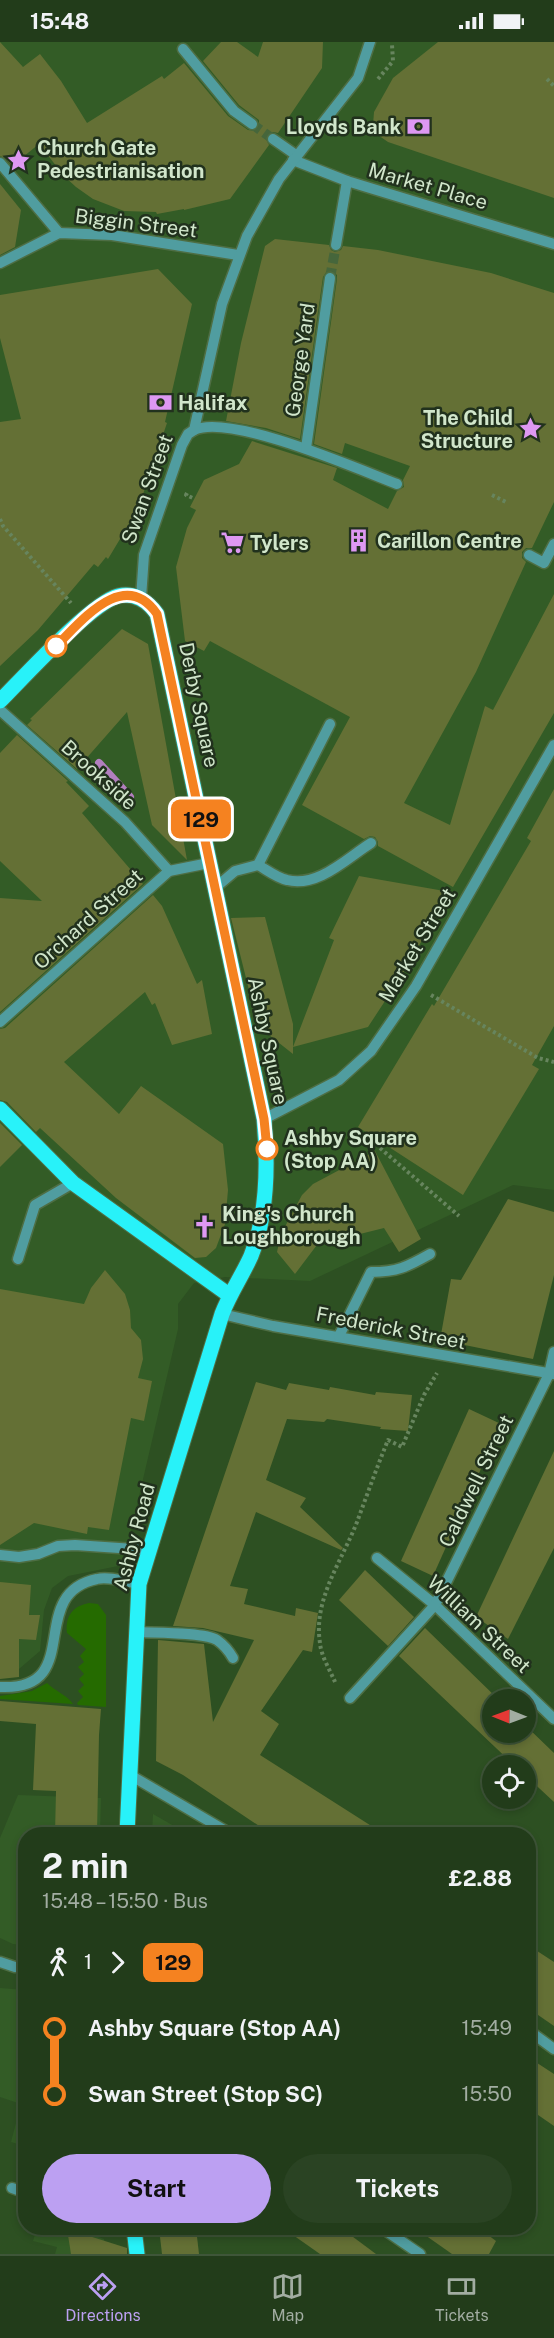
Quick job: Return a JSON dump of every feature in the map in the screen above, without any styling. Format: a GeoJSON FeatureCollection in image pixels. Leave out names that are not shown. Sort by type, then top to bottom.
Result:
{"type":"FeatureCollection","features":[{"type":"Feature","properties":{"kind":"main road"},"geometry":{"type":"LineString","coordinates":[[0,701],[86,616],[104,602],[117,596],[130,595],[141,598]]}},
{"type":"Feature","properties":{"kind":"main road","name":"Derby Square"},"geometry":{"type":"LineString","coordinates":[[141,598],[157,614],[164,641],[209,863]]}},
{"type":"Feature","properties":{"kind":"main road","name":"Ashby Square"},"geometry":{"type":"LineString","coordinates":[[209,863],[264,1119],[267,1149],[266,1188],[251,1255],[229,1295]]}},
{"type":"Feature","properties":{"kind":"main road"},"geometry":{"type":"LineString","coordinates":[[0,1109],[73,1183],[229,1295]]}},
{"type":"Feature","properties":{"kind":"main road","name":"Ashby Road"},"geometry":{"type":"LineString","coordinates":[[127,1827],[139,1584],[229,1295]]}},
{"type":"Feature","properties":{"kind":"main road"},"geometry":{"type":"LineString","coordinates":[[135,2235],[137,2254]]}},
{"type":"Feature","properties":{"kind":"street"},"geometry":{"type":"LineString","coordinates":[[238,255],[262,207],[295,158],[358,78],[370,42]]}},
{"type":"Feature","properties":{"kind":"street"},"geometry":{"type":"LineString","coordinates":[[183,49],[234,111],[252,124]]}},
{"type":"Feature","properties":{"kind":"street","name":"Market Place"},"geometry":{"type":"LineString","coordinates":[[273,139],[295,158],[347,181],[554,244]]}},
{"type":"Feature","properties":{"kind":"street"},"geometry":{"type":"LineString","coordinates":[[0,163],[59,232]]}},
{"type":"Feature","properties":{"kind":"street"},"geometry":{"type":"LineString","coordinates":[[336,246],[347,181]]}},
{"type":"Feature","properties":{"kind":"street","name":"Biggin Street"},"geometry":{"type":"LineString","coordinates":[[0,263],[59,232],[112,234],[238,255]]}},
{"type":"Feature","properties":{"kind":"street","name":"Swan Street"},"geometry":{"type":"LineString","coordinates":[[141,598],[142,564],[148,542],[182,445],[194,430],[222,304],[238,255]]}},
{"type":"Feature","properties":{"kind":"street","name":"George Yard"},"geometry":{"type":"LineString","coordinates":[[306,448],[330,278]]}},
{"type":"Feature","properties":{"kind":"street","name":"George Yard"},"geometry":{"type":"LineString","coordinates":[[194,430],[208,426],[306,448],[397,484]]}},
{"type":"Feature","properties":{"kind":"street"},"geometry":{"type":"LineString","coordinates":[[529,555],[544,563],[554,544]]}},
{"type":"Feature","properties":{"kind":"street","name":"Brookside"},"geometry":{"type":"LineString","coordinates":[[0,710],[125,822],[169,871]]}},
{"type":"Feature","properties":{"kind":"street"},"geometry":{"type":"LineString","coordinates":[[258,865],[330,724]]}},
{"type":"Feature","properties":{"kind":"street","name":"Market Street"},"geometry":{"type":"LineString","coordinates":[[264,1119],[339,1080],[370,1051],[416,986],[554,745]]}},
{"type":"Feature","properties":{"kind":"street"},"geometry":{"type":"LineString","coordinates":[[215,888],[235,871],[258,865],[286,880],[304,882],[316,879],[371,843]]}},
{"type":"Feature","properties":{"kind":"street","name":"Orchard Street"},"geometry":{"type":"LineString","coordinates":[[0,1022],[169,871],[209,863]]}},
{"type":"Feature","properties":{"kind":"street"},"geometry":{"type":"LineString","coordinates":[[18,1259],[35,1205],[73,1183]]}},
{"type":"Feature","properties":{"kind":"street"},"geometry":{"type":"LineString","coordinates":[[339,1336],[370,1272],[392,1272],[403,1269],[430,1254]]}},
{"type":"Feature","properties":{"kind":"street","name":"Frederick Street"},"geometry":{"type":"LineString","coordinates":[[222,1314],[273,1326],[551,1374]]}},
{"type":"Feature","properties":{"kind":"street","name":"Caldwell Street"},"geometry":{"type":"LineString","coordinates":[[350,1698],[435,1605],[551,1374],[554,1352]]}},
{"type":"Feature","properties":{"kind":"street"},"geometry":{"type":"LineString","coordinates":[[0,1555],[19,1557],[38,1554],[58,1546],[75,1545],[149,1550]]}},
{"type":"Feature","properties":{"kind":"street","name":"William Street"},"geometry":{"type":"LineString","coordinates":[[377,1558],[435,1605],[554,1719]]}},
{"type":"Feature","properties":{"kind":"street"},"geometry":{"type":"LineString","coordinates":[[0,1687],[28,1684],[42,1673],[50,1661],[58,1611],[72,1590],[98,1578],[139,1584]]}},
{"type":"Feature","properties":{"kind":"street"},"geometry":{"type":"LineString","coordinates":[[136,1632],[184,1634],[216,1639],[233,1658]]}},
{"type":"Feature","properties":{"kind":"street"},"geometry":{"type":"LineString","coordinates":[[130,1775],[219,1827]]}},
{"type":"Feature","properties":{"kind":"street"},"geometry":{"type":"LineString","coordinates":[[0,1962],[18,1967]]}},
{"type":"Feature","properties":{"kind":"street"},"geometry":{"type":"LineString","coordinates":[[536,2036],[554,2049]]}},
{"type":"Feature","properties":{"kind":"street"},"geometry":{"type":"LineString","coordinates":[[12,2188],[18,2190]]}},
{"type":"Feature","properties":{"kind":"street"},"geometry":{"type":"LineString","coordinates":[[392,2235],[420,2254]]}},
{"type":"Feature","properties":{"kind":"path"},"geometry":{"type":"LineString","coordinates":[[374,85],[393,61],[392,45]]}},
{"type":"Feature","properties":{"kind":"path"},"geometry":{"type":"LineString","coordinates":[[547,79],[554,86]]}},
{"type":"Feature","properties":{"kind":"path"},"geometry":{"type":"LineString","coordinates":[[186,495],[195,499]]}},
{"type":"Feature","properties":{"kind":"path"},"geometry":{"type":"LineString","coordinates":[[492,495],[508,503]]}},
{"type":"Feature","properties":{"kind":"path"},"geometry":{"type":"LineString","coordinates":[[0,519],[3,526],[65,598],[86,616]]}},
{"type":"Feature","properties":{"kind":"path"},"geometry":{"type":"LineString","coordinates":[[416,986],[538,1058],[554,1062]]}},
{"type":"Feature","properties":{"kind":"path"},"geometry":{"type":"LineString","coordinates":[[380,1148],[459,1216]]}},
{"type":"Feature","properties":{"kind":"path"},"geometry":{"type":"LineString","coordinates":[[335,1682],[320,1644],[320,1616],[330,1580],[357,1522],[361,1506],[388,1440],[402,1447],[424,1395],[447,1357]]}},
{"type":"Feature","properties":{"kind":"shaded area"},"geometry":{"type":"Polygon","coordinates":[[[0,42],[554,42],[554,1190],[513,1185],[310,1281],[225,1277],[194,1283],[178,1304],[178,1329],[123,1565],[68,1576],[52,1588],[44,1610],[40,1651],[19,1669],[0,1672],[0,42]]]}},
{"type":"Feature","properties":{"kind":"shaded area"},"geometry":{"type":"Polygon","coordinates":[[[89,1603],[98,1604],[106,1615],[106,1707],[78,1705],[77,1703],[83,1697],[78,1691],[84,1685],[79,1679],[84,1674],[78,1667],[84,1662],[80,1656],[86,1649],[67,1633],[67,1622],[74,1609],[89,1603]]]}},
{"type":"Feature","properties":{"kind":"shaded area"},"geometry":{"type":"Polygon","coordinates":[[[47,1683],[73,1704],[0,1699],[0,1696],[32,1691],[47,1683]]]}},
{"type":"Feature","properties":{"kind":"shaded area"},"geometry":{"type":"Polygon","coordinates":[[[18,1795],[101,1798],[100,1827],[18,1827],[18,1944],[0,1938],[0,1838],[18,1795]]]}},
{"type":"Feature","properties":{"kind":"shaded area"},"geometry":{"type":"Polygon","coordinates":[[[153,1814],[176,1827],[152,1827],[153,1814]]]}},
{"type":"Feature","properties":{"kind":"shaded area"},"geometry":{"type":"Polygon","coordinates":[[[0,1988],[18,1989],[18,2103],[0,2097],[0,1988]]]}},
{"type":"Feature","properties":{"kind":"shaded area"},"geometry":{"type":"Polygon","coordinates":[[[18,2115],[18,2144],[11,2142],[18,2115]]]}},
{"type":"Feature","properties":{"kind":"shaded area"},"geometry":{"type":"Polygon","coordinates":[[[35,2235],[93,2235],[104,2239],[106,2254],[55,2254],[57,2247],[33,2241],[35,2235]]]}},
{"type":"Feature","properties":{"kind":"building"},"geometry":{"type":"Polygon","coordinates":[[[0,42],[23,67],[40,54],[61,81],[87,123],[162,76],[164,79],[184,63],[228,116],[248,130],[256,131],[259,120],[239,105],[203,61],[221,42],[237,42],[258,57],[263,42],[323,42],[322,68],[278,133],[267,134],[266,139],[269,145],[230,199],[157,214],[156,212],[124,211],[93,199],[64,176],[39,144],[12,166],[0,156],[0,42]]]}},
{"type":"Feature","properties":{"kind":"building"},"geometry":{"type":"Polygon","coordinates":[[[438,42],[554,42],[554,198],[388,142],[375,133],[374,112],[393,78],[438,42]]]}},
{"type":"Feature","properties":{"kind":"building"},"geometry":{"type":"Polygon","coordinates":[[[0,184],[21,210],[15,247],[0,255],[0,184]]]}},
{"type":"Feature","properties":{"kind":"building","name":"Carillon Centre"},"geometry":{"type":"Polygon","coordinates":[[[275,239],[329,245],[335,252],[341,250],[343,246],[378,250],[491,273],[554,293],[554,502],[532,548],[526,548],[522,552],[522,558],[526,562],[476,672],[404,803],[450,825],[485,706],[493,710],[554,594],[554,713],[453,887],[378,846],[375,837],[370,836],[364,839],[302,805],[350,717],[210,641],[204,651],[185,641],[176,567],[187,528],[196,510],[190,507],[204,480],[239,464],[252,441],[337,468],[333,480],[388,509],[397,491],[404,487],[403,480],[410,466],[345,443],[342,454],[314,444],[337,279],[337,275],[332,271],[327,271],[323,277],[300,439],[266,428],[226,421],[241,343],[265,246],[275,239]]]}},
{"type":"Feature","properties":{"kind":"building"},"geometry":{"type":"Polygon","coordinates":[[[158,269],[192,304],[165,422],[167,423],[138,509],[108,559],[106,557],[98,567],[94,564],[38,630],[0,666],[0,422],[21,419],[0,338],[0,295],[158,269]]]}},
{"type":"Feature","properties":{"kind":"building"},"geometry":{"type":"Polygon","coordinates":[[[122,629],[148,644],[187,860],[152,825],[127,712],[77,769],[27,725],[32,720],[30,719],[122,629]]]}},
{"type":"Feature","properties":{"kind":"building"},"geometry":{"type":"Polygon","coordinates":[[[17,735],[68,781],[66,782],[89,806],[82,813],[143,884],[0,1012],[0,898],[42,901],[0,861],[0,753],[17,735]]]}},
{"type":"Feature","properties":{"kind":"building"},"geometry":{"type":"Polygon","coordinates":[[[554,789],[554,1026],[532,1065],[539,1069],[463,1195],[358,1127],[432,1004],[434,1006],[531,841],[527,838],[554,789]]]}},
{"type":"Feature","properties":{"kind":"building"},"geometry":{"type":"Polygon","coordinates":[[[359,876],[450,892],[402,975],[368,1027],[293,1047],[334,940],[329,938],[359,876]]]}},
{"type":"Feature","properties":{"kind":"building"},"geometry":{"type":"Polygon","coordinates":[[[153,895],[162,906],[197,984],[202,980],[212,1034],[172,1045],[155,1003],[152,1005],[145,992],[64,1062],[119,1114],[141,1086],[223,1144],[228,1190],[225,1224],[216,1248],[206,1257],[195,1258],[116,1198],[40,1128],[36,1132],[7,1102],[0,1100],[0,1029],[5,1028],[153,895]]]}},
{"type":"Feature","properties":{"kind":"building"},"geometry":{"type":"Polygon","coordinates":[[[265,917],[293,1024],[293,1054],[269,1035],[255,1014],[231,918],[265,917]]]}},
{"type":"Feature","properties":{"kind":"building"},"geometry":{"type":"Polygon","coordinates":[[[0,1123],[22,1145],[0,1167],[0,1123]]]}},
{"type":"Feature","properties":{"kind":"building"},"geometry":{"type":"Polygon","coordinates":[[[375,1151],[421,1239],[399,1252],[384,1228],[340,1239],[329,1229],[295,1274],[277,1252],[281,1234],[302,1195],[313,1184],[375,1151]]]}},
{"type":"Feature","properties":{"kind":"building"},"geometry":{"type":"Polygon","coordinates":[[[508,1199],[554,1212],[554,1275],[533,1359],[440,1340],[451,1279],[461,1280],[508,1199]]]}},
{"type":"Feature","properties":{"kind":"building"},"geometry":{"type":"Polygon","coordinates":[[[105,1270],[125,1294],[130,1310],[131,1328],[141,1340],[143,1359],[138,1378],[152,1381],[144,1421],[131,1418],[109,1530],[88,1527],[87,1534],[34,1523],[0,1545],[0,1289],[84,1304],[91,1288],[105,1270]]]}},
{"type":"Feature","properties":{"kind":"building"},"geometry":{"type":"Polygon","coordinates":[[[256,1382],[286,1390],[289,1383],[375,1395],[376,1392],[412,1395],[408,1431],[380,1429],[381,1427],[327,1419],[324,1422],[287,1419],[266,1480],[306,1498],[300,1507],[343,1548],[341,1550],[256,1512],[230,1586],[248,1589],[244,1604],[295,1616],[296,1608],[318,1613],[312,1652],[303,1650],[261,1711],[279,1724],[260,1755],[373,1827],[261,1827],[183,1775],[156,1761],[158,1640],[204,1644],[213,1722],[254,1640],[203,1628],[173,1626],[256,1382]]]}},
{"type":"Feature","properties":{"kind":"building"},"geometry":{"type":"Polygon","coordinates":[[[469,1409],[501,1424],[433,1576],[401,1561],[469,1409]]]}},
{"type":"Feature","properties":{"kind":"building"},"geometry":{"type":"Polygon","coordinates":[[[554,1451],[554,1548],[508,1639],[476,1617],[554,1451]]]}},
{"type":"Feature","properties":{"kind":"building"},"geometry":{"type":"Polygon","coordinates":[[[365,1570],[414,1617],[388,1646],[339,1600],[365,1570]]]}},
{"type":"Feature","properties":{"kind":"building"},"geometry":{"type":"Polygon","coordinates":[[[0,1582],[31,1585],[29,1615],[40,1615],[36,1640],[19,1639],[19,1677],[0,1679],[0,1582]]]}},
{"type":"Feature","properties":{"kind":"building"},"geometry":{"type":"Polygon","coordinates":[[[425,1628],[488,1689],[482,1689],[482,1735],[399,1656],[425,1628]]]}},
{"type":"Feature","properties":{"kind":"building"},"geometry":{"type":"Polygon","coordinates":[[[0,1701],[101,1709],[97,1827],[55,1827],[56,1791],[33,1790],[36,1724],[0,1721],[0,1701]]]}},
{"type":"Feature","properties":{"kind":"building"},"geometry":{"type":"Polygon","coordinates":[[[536,1736],[554,1753],[554,1802],[536,1785],[536,1755],[503,1755],[491,1743],[536,1743],[536,1736]]]}},
{"type":"Feature","properties":{"kind":"building"},"geometry":{"type":"Polygon","coordinates":[[[536,1950],[554,1962],[554,2026],[536,2014],[536,1950]]]}},
{"type":"Feature","properties":{"kind":"building"},"geometry":{"type":"Polygon","coordinates":[[[536,2062],[554,2074],[554,2126],[536,2114],[536,2062]]]}},
{"type":"Feature","properties":{"kind":"building"},"geometry":{"type":"Polygon","coordinates":[[[68,2235],[86,2235],[127,2248],[127,2254],[71,2254],[68,2235]]]}},
{"type":"Feature","properties":{"kind":"building"},"geometry":{"type":"Polygon","coordinates":[[[160,2235],[197,2235],[199,2254],[162,2254],[160,2235]]]}},
{"type":"Feature","properties":{"kind":"building"},"geometry":{"type":"Polygon","coordinates":[[[293,2235],[350,2235],[376,2254],[320,2254],[293,2235]]]}},
{"type":"Feature","properties":{"kind":"building"},"geometry":{"type":"Polygon","coordinates":[[[425,2235],[488,2235],[496,2241],[489,2254],[452,2254],[425,2235]]]}},
{"type":"Feature","properties":{"kind":"waterway"},"geometry":{"type":"LineString","coordinates":[[99,763],[130,797]]}},
{"type":"Feature","properties":{"kind":"tunnel"},"geometry":{"type":"LineString","coordinates":[[252,124],[273,139]]}},
{"type":"Feature","properties":{"kind":"tunnel"},"geometry":{"type":"LineString","coordinates":[[330,278],[336,245]]}},
{"type":"Feature","properties":{"kind":"bus line","name":"129"},"geometry":{"type":"LineString","coordinates":[[56,646],[86,616],[104,602],[117,596],[130,595],[141,598],[157,614],[264,1119],[267,1149]]}},
{"type":"Feature","properties":{"kind":"place","name":"Lloyds Bank"},"geometry":{"type":"Point","coordinates":[419,127]}},
{"type":"Feature","properties":{"kind":"place","name":"Church Gate Pedestrianisation"},"geometry":{"type":"Point","coordinates":[19,160]}},
{"type":"Feature","properties":{"kind":"place","name":"Halifax"},"geometry":{"type":"Point","coordinates":[160,403]}},
{"type":"Feature","properties":{"kind":"place","name":"The Child Structure"},"geometry":{"type":"Point","coordinates":[531,429]}},
{"type":"Feature","properties":{"kind":"place","name":"Carillon Centre"},"geometry":{"type":"Point","coordinates":[359,541]}},
{"type":"Feature","properties":{"kind":"place","name":"Tylers"},"geometry":{"type":"Point","coordinates":[232,543]}},
{"type":"Feature","properties":{"kind":"place","name":"Ashby Square (Stop AA)"},"geometry":{"type":"Point","coordinates":[267,1149]}},
{"type":"Feature","properties":{"kind":"place","name":"King's Church Loughborough"},"geometry":{"type":"Point","coordinates":[204,1226]}}]}
